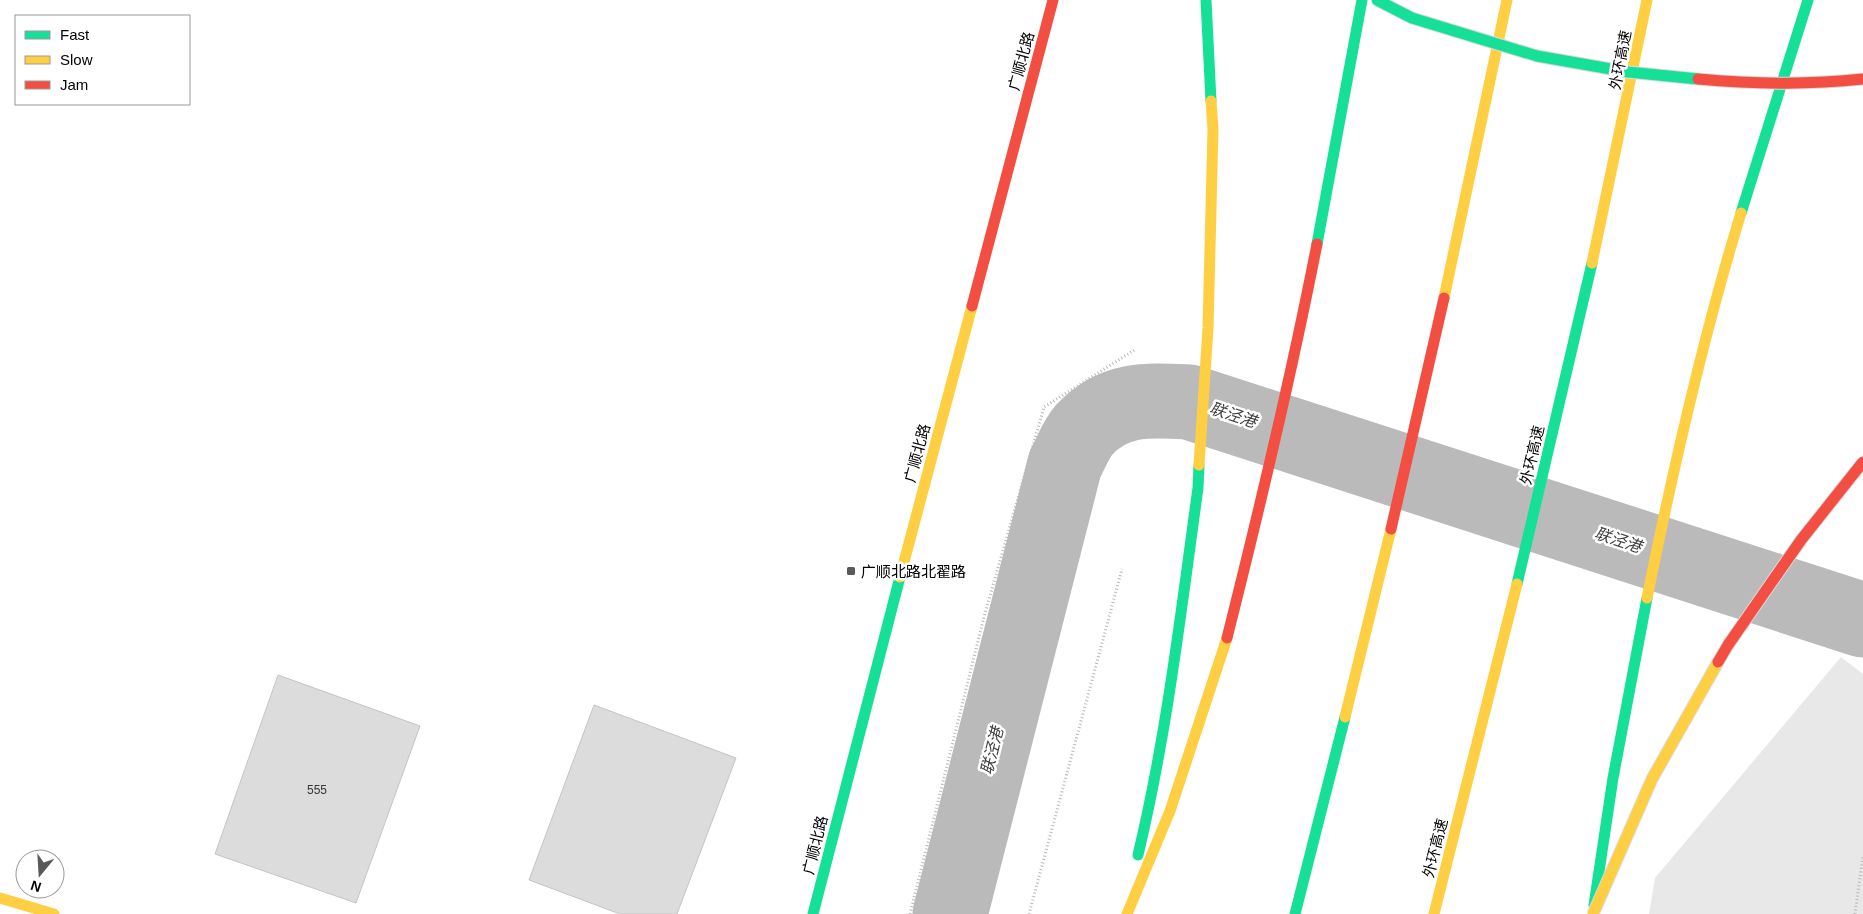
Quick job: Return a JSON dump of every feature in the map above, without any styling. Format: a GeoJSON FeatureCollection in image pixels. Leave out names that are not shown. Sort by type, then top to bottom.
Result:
{"type":"FeatureCollection","features":[{"type":"Feature","properties":{"kind":"main road","name":"广顺北路"},"geometry":{"type":"LineString","coordinates":[[813,914],[896,588],[1053,0]]}},
{"type":"Feature","properties":{"kind":"main road"},"geometry":{"type":"LineString","coordinates":[[1126,914],[1148,813],[1174,660],[1198,488],[1208,328],[1213,129],[1206,0]]}},
{"type":"Feature","properties":{"kind":"main road"},"geometry":{"type":"LineString","coordinates":[[1126,914],[1170,811],[1226,640],[1256,523],[1297,348],[1362,0]]}},
{"type":"Feature","properties":{"kind":"main road"},"geometry":{"type":"LineString","coordinates":[[1377,0],[1412,18],[1537,56],[1628,72],[1730,82],[1835,82],[1863,79]]}},
{"type":"Feature","properties":{"kind":"main road"},"geometry":{"type":"LineString","coordinates":[[1295,914],[1366,636],[1456,246],[1507,0]]}},
{"type":"Feature","properties":{"kind":"main road","name":"外环高速"},"geometry":{"type":"LineString","coordinates":[[1434,914],[1496,672],[1590,274],[1647,0]]}},
{"type":"Feature","properties":{"kind":"main road"},"geometry":{"type":"LineString","coordinates":[[1593,914],[1601,851],[1637,645],[1697,370],[1723,274],[1808,0]]}},
{"type":"Feature","properties":{"kind":"main road"},"geometry":{"type":"LineString","coordinates":[[1593,914],[1652,778],[1728,645],[1801,540],[1863,462]]}},
{"type":"Feature","properties":{"kind":"main road"},"geometry":{"type":"LineString","coordinates":[[0,898],[54,914]]}},
{"type":"Feature","properties":{"kind":"path"},"geometry":{"type":"LineString","coordinates":[[910,914],[984,618],[1044,408],[1136,349]]}},
{"type":"Feature","properties":{"kind":"path"},"geometry":{"type":"LineString","coordinates":[[1029,914],[1122,569]]}},
{"type":"Feature","properties":{"kind":"path"},"geometry":{"type":"LineString","coordinates":[[1855,914],[1863,855]]}},
{"type":"Feature","properties":{"kind":"shaded area"},"geometry":{"type":"Polygon","coordinates":[[[1841,657],[1863,674],[1863,914],[1649,914],[1655,878],[1841,657]]]}},
{"type":"Feature","properties":{"kind":"building"},"geometry":{"type":"Polygon","coordinates":[[[278,675],[420,726],[356,903],[215,854],[278,675]]]}},
{"type":"Feature","properties":{"kind":"building"},"geometry":{"type":"Polygon","coordinates":[[[594,705],[736,758],[677,914],[620,914],[529,880],[594,705]]]}},
{"type":"Feature","properties":{"kind":"waterway","name":"联泾港"},"geometry":{"type":"LineString","coordinates":[[950,914],[1065,464],[1084,430],[1095,419],[1107,411],[1120,406],[1146,401],[1189,402],[1863,620]]}},
{"type":"Feature","properties":{"kind":"traffic: fast"},"geometry":{"type":"LineString","coordinates":[[1206,0],[1211,101]]}},
{"type":"Feature","properties":{"kind":"traffic: fast"},"geometry":{"type":"LineString","coordinates":[[1317,244],[1362,0]]}},
{"type":"Feature","properties":{"kind":"traffic: fast"},"geometry":{"type":"LineString","coordinates":[[1377,0],[1412,18],[1537,56],[1628,72],[1698,79]]}},
{"type":"Feature","properties":{"kind":"traffic: fast"},"geometry":{"type":"LineString","coordinates":[[1741,213],[1808,0]]}},
{"type":"Feature","properties":{"kind":"traffic: fast"},"geometry":{"type":"LineString","coordinates":[[1517,584],[1592,263]]}},
{"type":"Feature","properties":{"kind":"traffic: fast"},"geometry":{"type":"LineString","coordinates":[[1138,855],[1165,718],[1198,488],[1199,465]]}},
{"type":"Feature","properties":{"kind":"traffic: fast"},"geometry":{"type":"LineString","coordinates":[[813,914],[900,577]]}},
{"type":"Feature","properties":{"kind":"traffic: fast"},"geometry":{"type":"LineString","coordinates":[[1594,905],[1613,778],[1647,598]]}},
{"type":"Feature","properties":{"kind":"traffic: fast"},"geometry":{"type":"LineString","coordinates":[[1295,914],[1345,717]]}},
{"type":"Feature","properties":{"kind":"traffic: slow"},"geometry":{"type":"LineString","coordinates":[[1444,298],[1507,0]]}},
{"type":"Feature","properties":{"kind":"traffic: slow"},"geometry":{"type":"LineString","coordinates":[[1592,263],[1647,0]]}},
{"type":"Feature","properties":{"kind":"traffic: slow"},"geometry":{"type":"LineString","coordinates":[[1199,465],[1208,328],[1213,129],[1211,101]]}},
{"type":"Feature","properties":{"kind":"traffic: slow"},"geometry":{"type":"LineString","coordinates":[[1647,598],[1689,405],[1741,213]]}},
{"type":"Feature","properties":{"kind":"traffic: slow"},"geometry":{"type":"LineString","coordinates":[[900,577],[972,306]]}},
{"type":"Feature","properties":{"kind":"traffic: slow"},"geometry":{"type":"LineString","coordinates":[[1345,717],[1391,529]]}},
{"type":"Feature","properties":{"kind":"traffic: slow"},"geometry":{"type":"LineString","coordinates":[[1434,914],[1517,584]]}},
{"type":"Feature","properties":{"kind":"traffic: slow"},"geometry":{"type":"LineString","coordinates":[[1127,914],[1170,811],[1227,638]]}},
{"type":"Feature","properties":{"kind":"traffic: slow"},"geometry":{"type":"LineString","coordinates":[[1593,914],[1652,779],[1718,662]]}},
{"type":"Feature","properties":{"kind":"traffic: slow"},"geometry":{"type":"LineString","coordinates":[[0,898],[54,914]]}},
{"type":"Feature","properties":{"kind":"traffic: jam"},"geometry":{"type":"LineString","coordinates":[[972,306],[1053,0]]}},
{"type":"Feature","properties":{"kind":"traffic: jam"},"geometry":{"type":"LineString","coordinates":[[1698,79],[1780,83],[1863,79]]}},
{"type":"Feature","properties":{"kind":"traffic: jam"},"geometry":{"type":"LineString","coordinates":[[1227,638],[1275,442],[1317,244]]}},
{"type":"Feature","properties":{"kind":"traffic: jam"},"geometry":{"type":"LineString","coordinates":[[1391,529],[1444,298]]}},
{"type":"Feature","properties":{"kind":"traffic: jam"},"geometry":{"type":"LineString","coordinates":[[1718,662],[1801,540],[1863,462]]}},
{"type":"Feature","properties":{"kind":"place","name":"广顺北路北翟路"},"geometry":{"type":"Point","coordinates":[851,571]}}]}
